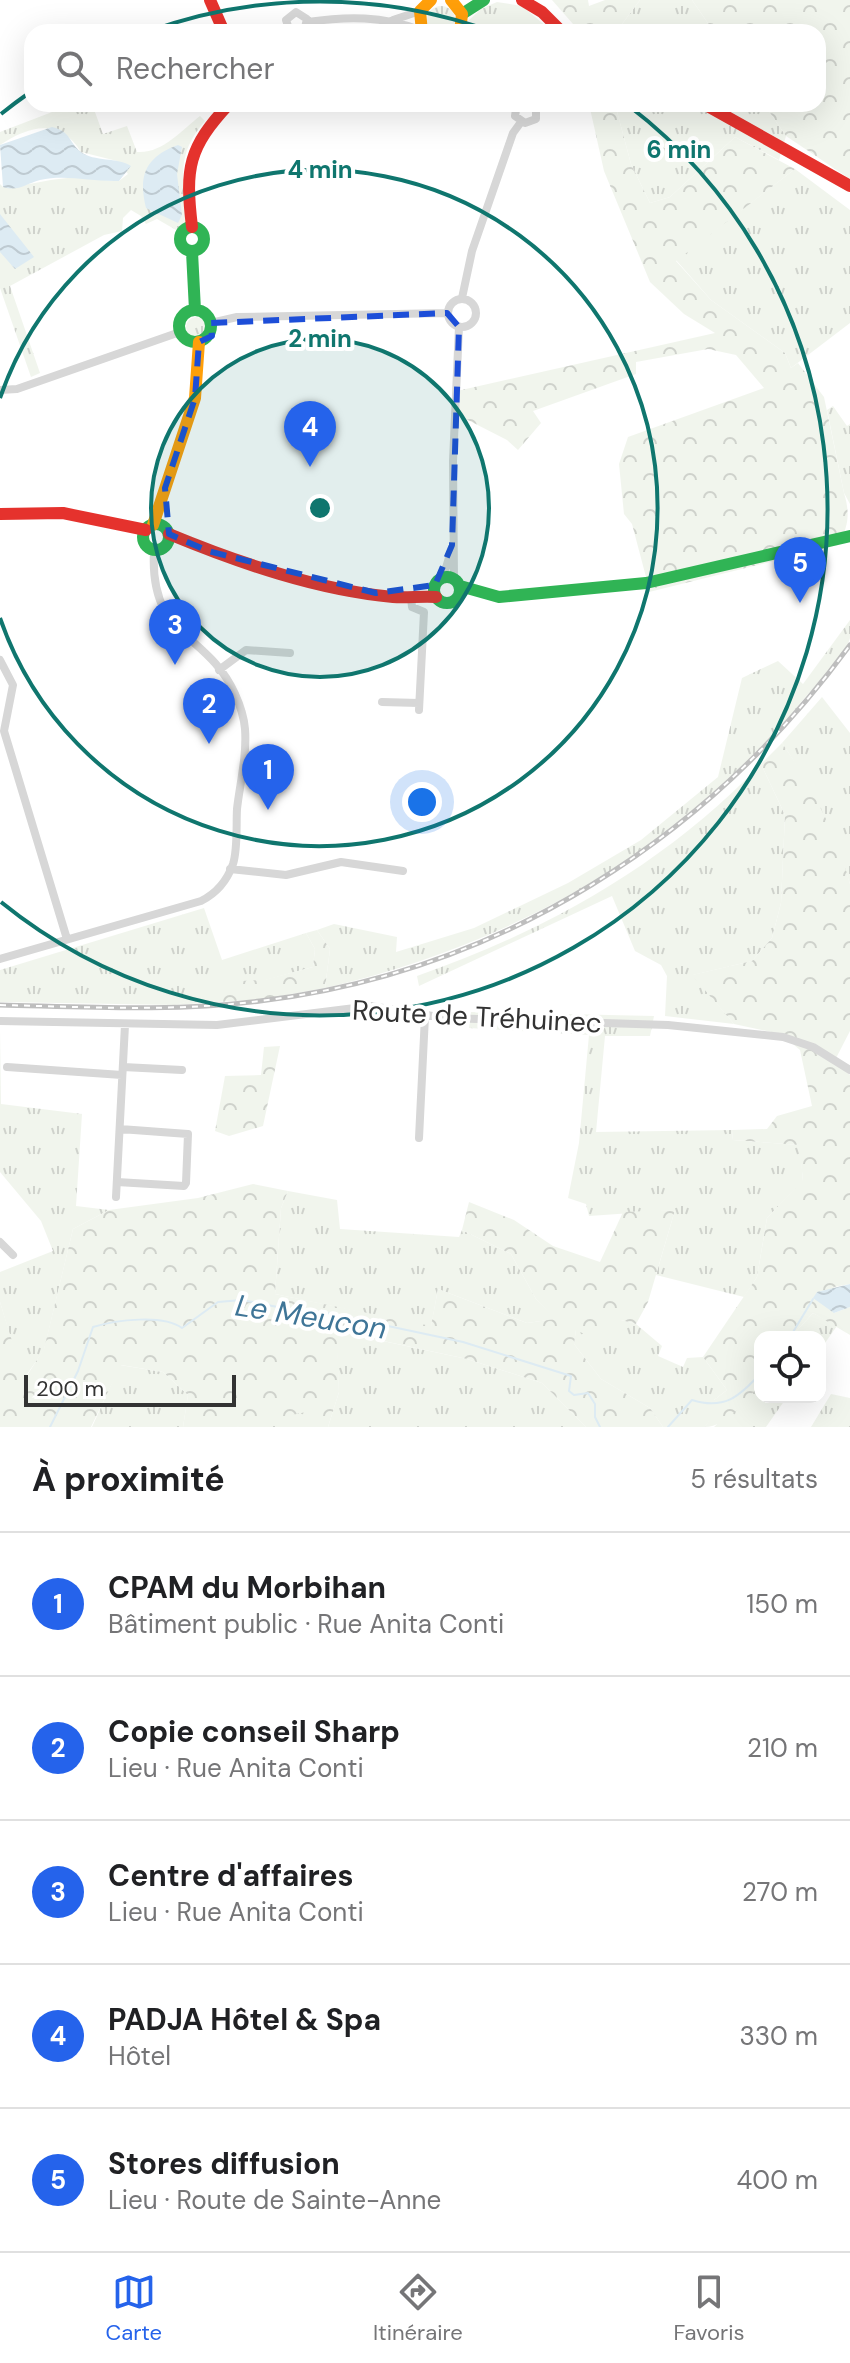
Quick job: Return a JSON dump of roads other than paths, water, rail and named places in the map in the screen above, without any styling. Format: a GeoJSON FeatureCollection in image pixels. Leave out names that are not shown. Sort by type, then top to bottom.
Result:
{"type":"FeatureCollection","features":[{"type":"Feature","properties":{"kind":"main road"},"geometry":{"type":"LineString","coordinates":[[210,0],[220,24]]}},
{"type":"Feature","properties":{"kind":"main road"},"geometry":{"type":"LineString","coordinates":[[451,0],[463,24]]}},
{"type":"Feature","properties":{"kind":"main road"},"geometry":{"type":"LineString","coordinates":[[465,24],[484,0]]}},
{"type":"Feature","properties":{"kind":"main road"},"geometry":{"type":"LineString","coordinates":[[522,0],[554,24]]}},
{"type":"Feature","properties":{"kind":"main road"},"geometry":{"type":"LineString","coordinates":[[422,24],[426,4]]}},
{"type":"Feature","properties":{"kind":"main road"},"geometry":{"type":"LineString","coordinates":[[195,310],[192,252],[182,247],[180,239],[182,232],[192,227],[188,185],[193,145],[222,112]]}},
{"type":"Feature","properties":{"kind":"main road"},"geometry":{"type":"LineString","coordinates":[[718,112],[850,186]]}},
{"type":"Feature","properties":{"kind":"main road"},"geometry":{"type":"LineString","coordinates":[[157,536],[165,488],[195,398],[199,342],[210,332],[211,323],[205,313],[195,310],[182,317],[180,332],[186,339],[199,342]]}},
{"type":"Feature","properties":{"kind":"main road"},"geometry":{"type":"LineString","coordinates":[[0,514],[63,513],[376,593],[411,597],[448,587]]}},
{"type":"Feature","properties":{"kind":"main road"},"geometry":{"type":"LineString","coordinates":[[376,593],[448,587],[505,601],[679,578],[850,536]]}},
{"type":"Feature","properties":{"kind":"street"},"geometry":{"type":"LineString","coordinates":[[393,20],[426,4]]}},
{"type":"Feature","properties":{"kind":"street"},"geometry":{"type":"LineString","coordinates":[[288,24],[288,17],[296,12],[305,16],[308,22],[361,17],[403,24]]}},
{"type":"Feature","properties":{"kind":"street"},"geometry":{"type":"LineString","coordinates":[[514,112],[521,122]]}},
{"type":"Feature","properties":{"kind":"street"},"geometry":{"type":"LineString","coordinates":[[462,298],[472,251],[513,133],[521,122],[536,119],[536,112]]}},
{"type":"Feature","properties":{"kind":"street"},"geometry":{"type":"LineString","coordinates":[[462,298],[473,303],[476,314],[470,324],[459,327],[451,322],[447,313],[452,302],[462,298]]}},
{"type":"Feature","properties":{"kind":"street"},"geometry":{"type":"LineString","coordinates":[[211,323],[237,317],[447,313]]}},
{"type":"Feature","properties":{"kind":"street"},"geometry":{"type":"LineString","coordinates":[[448,587],[452,545],[455,360],[459,327]]}},
{"type":"Feature","properties":{"kind":"street"},"geometry":{"type":"LineString","coordinates":[[0,390],[17,389],[180,332]]}},
{"type":"Feature","properties":{"kind":"street"},"geometry":{"type":"LineString","coordinates":[[0,959],[201,901],[220,888],[230,869],[245,730],[232,689],[219,670],[179,632],[160,605],[153,577],[157,536]]}},
{"type":"Feature","properties":{"kind":"street"},"geometry":{"type":"LineString","coordinates":[[382,702],[419,706],[424,612],[412,607],[411,597]]}},
{"type":"Feature","properties":{"kind":"street"},"geometry":{"type":"LineString","coordinates":[[219,670],[246,650],[290,653]]}},
{"type":"Feature","properties":{"kind":"street"},"geometry":{"type":"LineString","coordinates":[[0,660],[13,685],[4,731],[67,939]]}},
{"type":"Feature","properties":{"kind":"street"},"geometry":{"type":"LineString","coordinates":[[230,869],[286,875],[341,862],[403,871]]}},
{"type":"Feature","properties":{"kind":"street","name":"Route de Tréhuinec"},"geometry":{"type":"LineString","coordinates":[[0,1021],[217,1025],[358,1006],[425,1016],[668,1025],[783,1037],[813,1047],[850,1070]]}},
{"type":"Feature","properties":{"kind":"street"},"geometry":{"type":"LineString","coordinates":[[419,1138],[425,1016]]}},
{"type":"Feature","properties":{"kind":"street"},"geometry":{"type":"LineString","coordinates":[[116,1197],[125,1025]]}},
{"type":"Feature","properties":{"kind":"street"},"geometry":{"type":"LineString","coordinates":[[7,1067],[182,1070]]}},
{"type":"Feature","properties":{"kind":"street"},"geometry":{"type":"LineString","coordinates":[[117,1182],[184,1186],[186,1183],[188,1134],[120,1129]]}},
{"type":"Feature","properties":{"kind":"street"},"geometry":{"type":"LineString","coordinates":[[0,1242],[13,1255]]}},
{"type":"Feature","properties":{"kind":"water"},"geometry":{"type":"Polygon","coordinates":[[[52,127],[67,134],[86,155],[131,166],[119,181],[60,178],[40,180],[17,188],[3,187],[0,145],[52,127]]]}},
{"type":"Feature","properties":{"kind":"water"},"geometry":{"type":"Polygon","coordinates":[[[178,145],[182,147],[177,174],[182,215],[178,223],[146,208],[143,186],[151,162],[178,145]]]}},
{"type":"Feature","properties":{"kind":"water"},"geometry":{"type":"Polygon","coordinates":[[[0,214],[34,257],[15,269],[0,252],[0,214]]]}},
{"type":"Feature","properties":{"kind":"water"},"geometry":{"type":"Polygon","coordinates":[[[850,1284],[850,1307],[834,1313],[813,1298],[817,1292],[850,1284]]]}},
{"type":"Feature","properties":{"kind":"waterway","name":"Le Meucon"},"geometry":{"type":"LineString","coordinates":[[794,1331],[813,1299]]}},
{"type":"Feature","properties":{"kind":"waterway","name":"Le Meucon"},"geometry":{"type":"LineString","coordinates":[[50,1427],[78,1371],[93,1327],[114,1322],[152,1320],[182,1328],[218,1302],[242,1300],[303,1312],[327,1313],[463,1342],[571,1376],[569,1391],[574,1395],[588,1393],[595,1404],[595,1417],[600,1427]]}},
{"type":"Feature","properties":{"kind":"waterway","name":"Le Meucon"},"geometry":{"type":"LineString","coordinates":[[668,1427],[692,1400],[722,1402],[738,1395],[754,1380]]}},
{"type":"Feature","properties":{"kind":"railway"},"geometry":{"type":"LineString","coordinates":[[0,1005],[163,1008],[260,1001],[348,985],[434,960],[515,927],[592,884],[665,835],[732,778],[794,715],[850,645]]}},
{"type":"Feature","properties":{"kind":"place","name":"PADJA Hôtel & Spa"},"geometry":{"type":"Point","coordinates":[310,467]}},
{"type":"Feature","properties":{"kind":"place","name":"Stores diffusion"},"geometry":{"type":"Point","coordinates":[800,603]}},
{"type":"Feature","properties":{"kind":"place","name":"Centre d'affaires"},"geometry":{"type":"Point","coordinates":[175,665]}},
{"type":"Feature","properties":{"kind":"place","name":"Copie conseil Sharp"},"geometry":{"type":"Point","coordinates":[209,744]}},
{"type":"Feature","properties":{"kind":"place","name":"CPAM du Morbihan"},"geometry":{"type":"Point","coordinates":[268,810]}}]}
